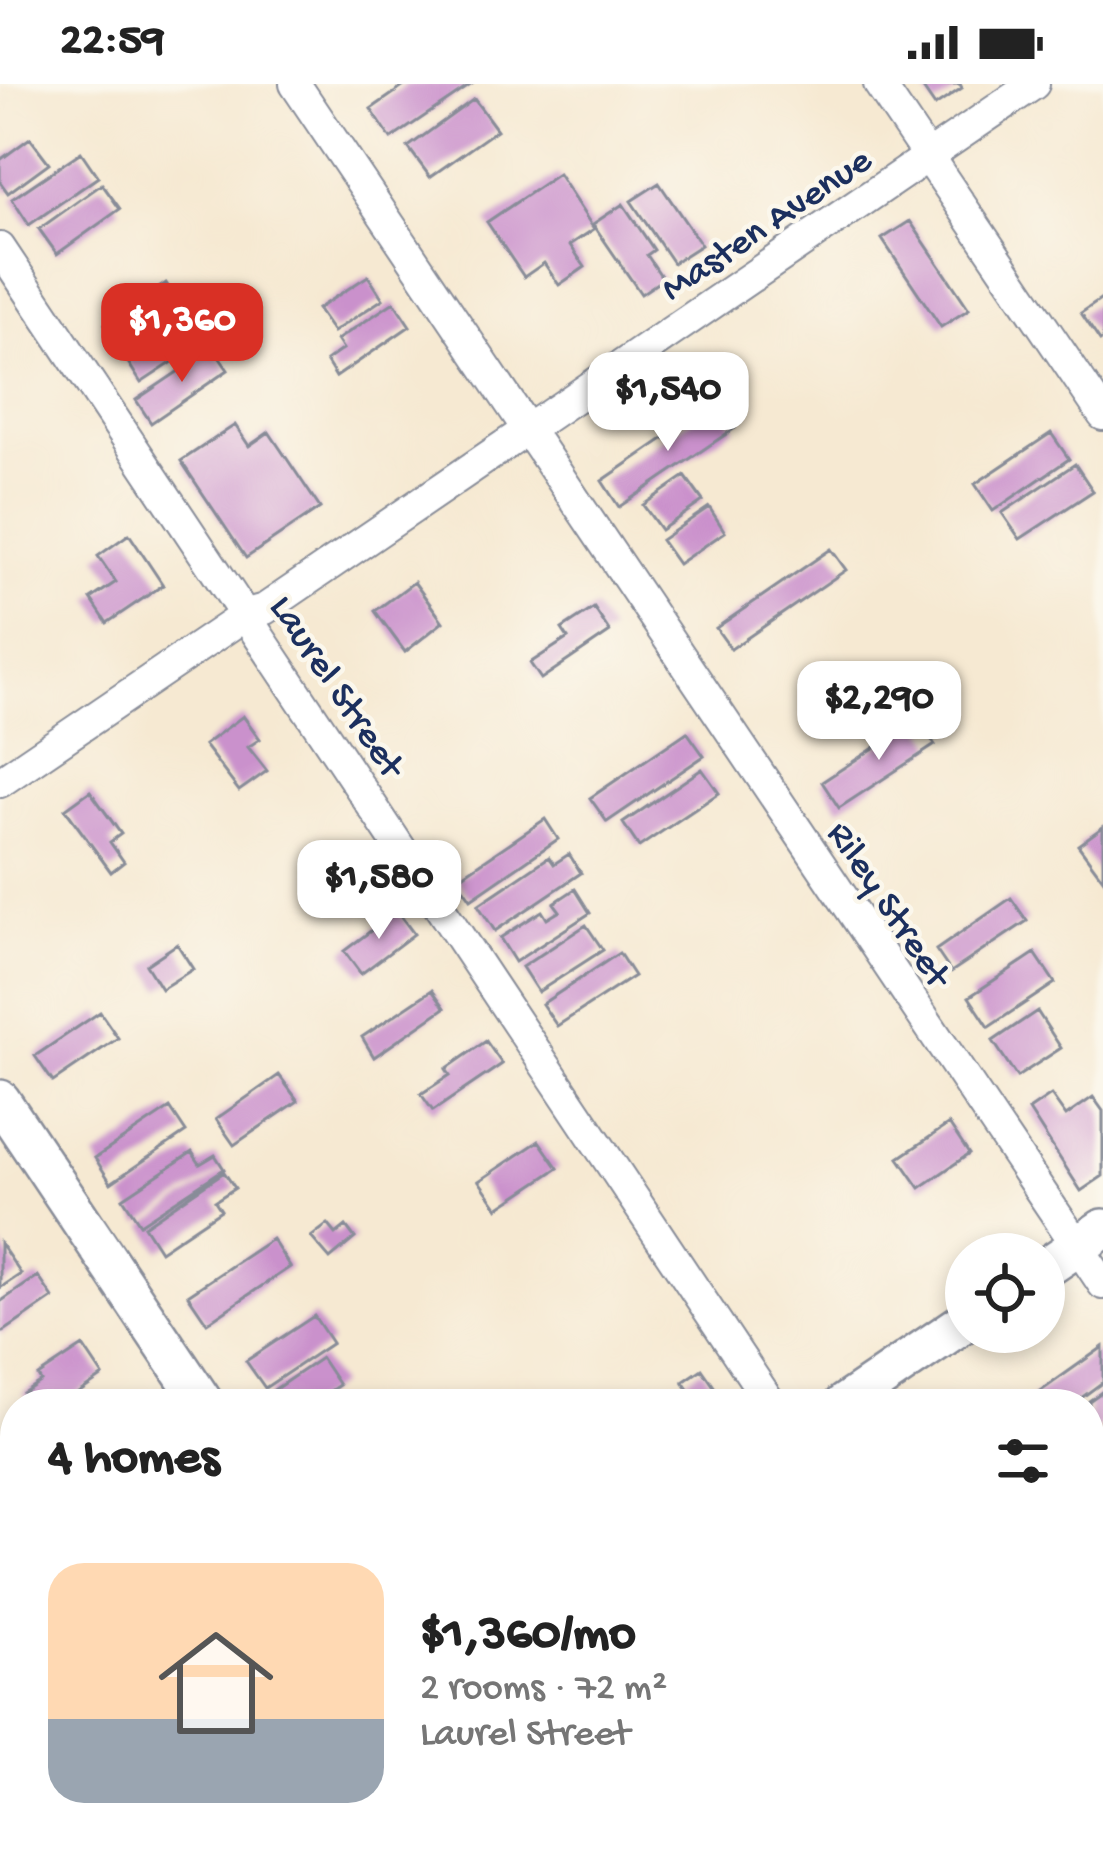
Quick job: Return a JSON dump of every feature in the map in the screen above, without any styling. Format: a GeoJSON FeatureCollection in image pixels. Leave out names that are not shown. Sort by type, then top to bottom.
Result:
{"type":"FeatureCollection","features":[{"type":"Feature","properties":{"kind":"street","name":"Riley Street"},"geometry":{"type":"LineString","coordinates":[[295,84],[526,430],[1090,1237],[1103,1284]]}},
{"type":"Feature","properties":{"kind":"street"},"geometry":{"type":"LineString","coordinates":[[879,84],[1103,416]]}},
{"type":"Feature","properties":{"kind":"street","name":"Masten Avenue"},"geometry":{"type":"LineString","coordinates":[[0,782],[247,614],[265,609],[1034,84]]}},
{"type":"Feature","properties":{"kind":"street","name":"Laurel Street"},"geometry":{"type":"LineString","coordinates":[[0,248],[762,1389]]}},
{"type":"Feature","properties":{"kind":"street"},"geometry":{"type":"LineString","coordinates":[[0,1100],[194,1389]]}},
{"type":"Feature","properties":{"kind":"street"},"geometry":{"type":"LineString","coordinates":[[1065,1254],[1090,1237]]}},
{"type":"Feature","properties":{"kind":"street"},"geometry":{"type":"LineString","coordinates":[[866,1389],[945,1336]]}},
{"type":"Feature","properties":{"kind":"building"},"geometry":{"type":"Polygon","coordinates":[[[407,84],[472,84],[391,139],[371,109],[407,84]]]}},
{"type":"Feature","properties":{"kind":"building"},"geometry":{"type":"Polygon","coordinates":[[[920,84],[960,84],[962,88],[935,106],[920,84]]]}},
{"type":"Feature","properties":{"kind":"building"},"geometry":{"type":"Polygon","coordinates":[[[474,99],[497,130],[430,177],[408,147],[474,99]]]}},
{"type":"Feature","properties":{"kind":"building"},"geometry":{"type":"Polygon","coordinates":[[[30,138],[49,163],[8,193],[0,182],[0,160],[30,138]]]}},
{"type":"Feature","properties":{"kind":"building"},"geometry":{"type":"Polygon","coordinates":[[[81,152],[98,177],[29,225],[12,199],[81,152]]]}},
{"type":"Feature","properties":{"kind":"building"},"geometry":{"type":"Polygon","coordinates":[[[558,174],[594,229],[570,245],[585,267],[559,285],[544,263],[524,277],[487,222],[558,174]]]}},
{"type":"Feature","properties":{"kind":"building"},"geometry":{"type":"Polygon","coordinates":[[[659,183],[701,245],[673,263],[631,201],[659,183]]]}},
{"type":"Feature","properties":{"kind":"building"},"geometry":{"type":"Polygon","coordinates":[[[102,184],[120,209],[57,254],[39,229],[102,184]]]}},
{"type":"Feature","properties":{"kind":"building"},"geometry":{"type":"Polygon","coordinates":[[[623,204],[654,250],[647,255],[663,279],[641,294],[593,224],[623,204]]]}},
{"type":"Feature","properties":{"kind":"building"},"geometry":{"type":"Polygon","coordinates":[[[910,221],[969,309],[941,327],[882,239],[910,221]]]}},
{"type":"Feature","properties":{"kind":"building"},"geometry":{"type":"Polygon","coordinates":[[[368,276],[383,299],[333,332],[317,309],[368,276]]]}},
{"type":"Feature","properties":{"kind":"building"},"geometry":{"type":"Polygon","coordinates":[[[166,283],[183,309],[122,350],[105,324],[166,283]]]}},
{"type":"Feature","properties":{"kind":"building"},"geometry":{"type":"Polygon","coordinates":[[[1103,298],[1103,339],[1100,341],[1081,313],[1103,298]]]}},
{"type":"Feature","properties":{"kind":"building"},"geometry":{"type":"Polygon","coordinates":[[[394,302],[410,326],[336,377],[326,361],[343,349],[337,340],[394,302]]]}},
{"type":"Feature","properties":{"kind":"building"},"geometry":{"type":"Polygon","coordinates":[[[185,315],[203,342],[141,383],[124,356],[185,315]]]}},
{"type":"Feature","properties":{"kind":"building"},"geometry":{"type":"Polygon","coordinates":[[[213,348],[228,370],[151,423],[136,400],[213,348]]]}},
{"type":"Feature","properties":{"kind":"building"},"geometry":{"type":"Polygon","coordinates":[[[717,402],[735,428],[619,507],[602,481],[717,402]]]}},
{"type":"Feature","properties":{"kind":"building"},"geometry":{"type":"Polygon","coordinates":[[[235,425],[249,446],[269,432],[320,508],[246,558],[181,461],[235,425]]]}},
{"type":"Feature","properties":{"kind":"building"},"geometry":{"type":"Polygon","coordinates":[[[1051,433],[1069,459],[993,511],[975,484],[1051,433]]]}},
{"type":"Feature","properties":{"kind":"building"},"geometry":{"type":"Polygon","coordinates":[[[1075,464],[1093,491],[1020,539],[1002,513],[1075,464]]]}},
{"type":"Feature","properties":{"kind":"building"},"geometry":{"type":"Polygon","coordinates":[[[685,476],[703,501],[661,530],[643,505],[685,476]]]}},
{"type":"Feature","properties":{"kind":"building"},"geometry":{"type":"Polygon","coordinates":[[[709,507],[725,532],[678,564],[661,540],[709,507]]]}},
{"type":"Feature","properties":{"kind":"building"},"geometry":{"type":"Polygon","coordinates":[[[129,534],[163,585],[107,623],[91,599],[116,582],[98,556],[129,534]]]}},
{"type":"Feature","properties":{"kind":"building"},"geometry":{"type":"Polygon","coordinates":[[[831,549],[846,570],[731,649],[716,628],[831,549]]]}},
{"type":"Feature","properties":{"kind":"building"},"geometry":{"type":"Polygon","coordinates":[[[414,582],[443,622],[405,652],[375,611],[414,582]]]}},
{"type":"Feature","properties":{"kind":"building"},"geometry":{"type":"Polygon","coordinates":[[[594,608],[610,632],[541,679],[530,663],[568,638],[562,629],[594,608]]]}},
{"type":"Feature","properties":{"kind":"building"},"geometry":{"type":"Polygon","coordinates":[[[243,716],[260,739],[248,747],[267,771],[239,791],[204,745],[243,716]]]}},
{"type":"Feature","properties":{"kind":"building"},"geometry":{"type":"Polygon","coordinates":[[[918,719],[935,745],[839,808],[822,782],[918,719]]]}},
{"type":"Feature","properties":{"kind":"building"},"geometry":{"type":"Polygon","coordinates":[[[687,732],[704,756],[607,822],[590,798],[687,732]]]}},
{"type":"Feature","properties":{"kind":"building"},"geometry":{"type":"Polygon","coordinates":[[[702,769],[719,793],[639,847],[623,823],[702,769]]]}},
{"type":"Feature","properties":{"kind":"building"},"geometry":{"type":"Polygon","coordinates":[[[90,791],[121,834],[110,842],[124,862],[111,872],[65,809],[90,791]]]}},
{"type":"Feature","properties":{"kind":"building"},"geometry":{"type":"Polygon","coordinates":[[[545,819],[558,839],[471,899],[457,879],[545,819]]]}},
{"type":"Feature","properties":{"kind":"building"},"geometry":{"type":"Polygon","coordinates":[[[1103,827],[1103,879],[1078,845],[1103,827]]]}},
{"type":"Feature","properties":{"kind":"building"},"geometry":{"type":"Polygon","coordinates":[[[569,854],[581,873],[495,931],[478,905],[549,857],[554,864],[569,854]]]}},
{"type":"Feature","properties":{"kind":"building"},"geometry":{"type":"Polygon","coordinates":[[[575,889],[590,913],[515,962],[500,938],[542,911],[547,919],[560,911],[554,903],[575,889]]]}},
{"type":"Feature","properties":{"kind":"building"},"geometry":{"type":"Polygon","coordinates":[[[1011,898],[1027,921],[951,972],[936,950],[1011,898]]]}},
{"type":"Feature","properties":{"kind":"building"},"geometry":{"type":"Polygon","coordinates":[[[397,911],[414,934],[361,974],[344,951],[397,911]]]}},
{"type":"Feature","properties":{"kind":"building"},"geometry":{"type":"Polygon","coordinates":[[[586,925],[603,950],[538,992],[522,967],[586,925]]]}},
{"type":"Feature","properties":{"kind":"building"},"geometry":{"type":"Polygon","coordinates":[[[177,944],[193,969],[161,989],[146,965],[177,944]]]}},
{"type":"Feature","properties":{"kind":"building"},"geometry":{"type":"Polygon","coordinates":[[[619,953],[634,976],[557,1026],[542,1004],[619,953]]]}},
{"type":"Feature","properties":{"kind":"building"},"geometry":{"type":"Polygon","coordinates":[[[1035,953],[1055,983],[989,1027],[969,997],[1035,953]]]}},
{"type":"Feature","properties":{"kind":"building"},"geometry":{"type":"Polygon","coordinates":[[[432,990],[445,1008],[374,1057],[362,1037],[432,990]]]}},
{"type":"Feature","properties":{"kind":"building"},"geometry":{"type":"Polygon","coordinates":[[[1037,1011],[1061,1048],[1017,1077],[993,1041],[1037,1011]]]}},
{"type":"Feature","properties":{"kind":"building"},"geometry":{"type":"Polygon","coordinates":[[[100,1012],[118,1038],[53,1082],[35,1056],[100,1012]]]}},
{"type":"Feature","properties":{"kind":"building"},"geometry":{"type":"Polygon","coordinates":[[[486,1041],[502,1064],[433,1111],[421,1094],[450,1075],[446,1069],[486,1041]]]}},
{"type":"Feature","properties":{"kind":"building"},"geometry":{"type":"Polygon","coordinates":[[[279,1075],[298,1101],[234,1145],[216,1119],[279,1075]]]}},
{"type":"Feature","properties":{"kind":"building"},"geometry":{"type":"Polygon","coordinates":[[[1051,1095],[1066,1116],[1093,1097],[1103,1111],[1103,1176],[1081,1191],[1029,1110],[1051,1095]]]}},
{"type":"Feature","properties":{"kind":"building"},"geometry":{"type":"Polygon","coordinates":[[[170,1108],[186,1132],[111,1183],[95,1158],[170,1108]]]}},
{"type":"Feature","properties":{"kind":"building"},"geometry":{"type":"Polygon","coordinates":[[[949,1124],[969,1154],[920,1188],[899,1158],[949,1124]]]}},
{"type":"Feature","properties":{"kind":"building"},"geometry":{"type":"Polygon","coordinates":[[[539,1141],[558,1168],[498,1208],[479,1181],[539,1141]]]}},
{"type":"Feature","properties":{"kind":"building"},"geometry":{"type":"Polygon","coordinates":[[[192,1152],[200,1164],[215,1155],[224,1169],[140,1224],[123,1198],[192,1152]]]}},
{"type":"Feature","properties":{"kind":"building"},"geometry":{"type":"Polygon","coordinates":[[[224,1172],[235,1188],[215,1201],[221,1210],[160,1251],[144,1226],[224,1172]]]}},
{"type":"Feature","properties":{"kind":"building"},"geometry":{"type":"Polygon","coordinates":[[[328,1224],[336,1234],[346,1226],[355,1238],[330,1259],[311,1237],[328,1224]]]}},
{"type":"Feature","properties":{"kind":"building"},"geometry":{"type":"Polygon","coordinates":[[[272,1239],[290,1267],[207,1323],[188,1295],[272,1239]]]}},
{"type":"Feature","properties":{"kind":"building"},"geometry":{"type":"Polygon","coordinates":[[[0,1243],[21,1274],[0,1288],[0,1243]]]}},
{"type":"Feature","properties":{"kind":"building"},"geometry":{"type":"Polygon","coordinates":[[[38,1276],[53,1298],[0,1334],[0,1302],[38,1276]]]}},
{"type":"Feature","properties":{"kind":"building"},"geometry":{"type":"Polygon","coordinates":[[[314,1316],[332,1343],[265,1388],[246,1361],[314,1316]]]}},
{"type":"Feature","properties":{"kind":"building"},"geometry":{"type":"Polygon","coordinates":[[[83,1346],[103,1376],[84,1389],[29,1389],[41,1381],[38,1376],[83,1346]]]}},
{"type":"Feature","properties":{"kind":"building"},"geometry":{"type":"Polygon","coordinates":[[[1103,1347],[1103,1382],[1093,1389],[1044,1389],[1103,1347]]]}},
{"type":"Feature","properties":{"kind":"building"},"geometry":{"type":"Polygon","coordinates":[[[321,1358],[339,1385],[333,1389],[275,1389],[321,1358]]]}},
{"type":"Feature","properties":{"kind":"building"},"geometry":{"type":"Polygon","coordinates":[[[702,1369],[716,1389],[688,1389],[683,1382],[702,1369]]]}}]}
